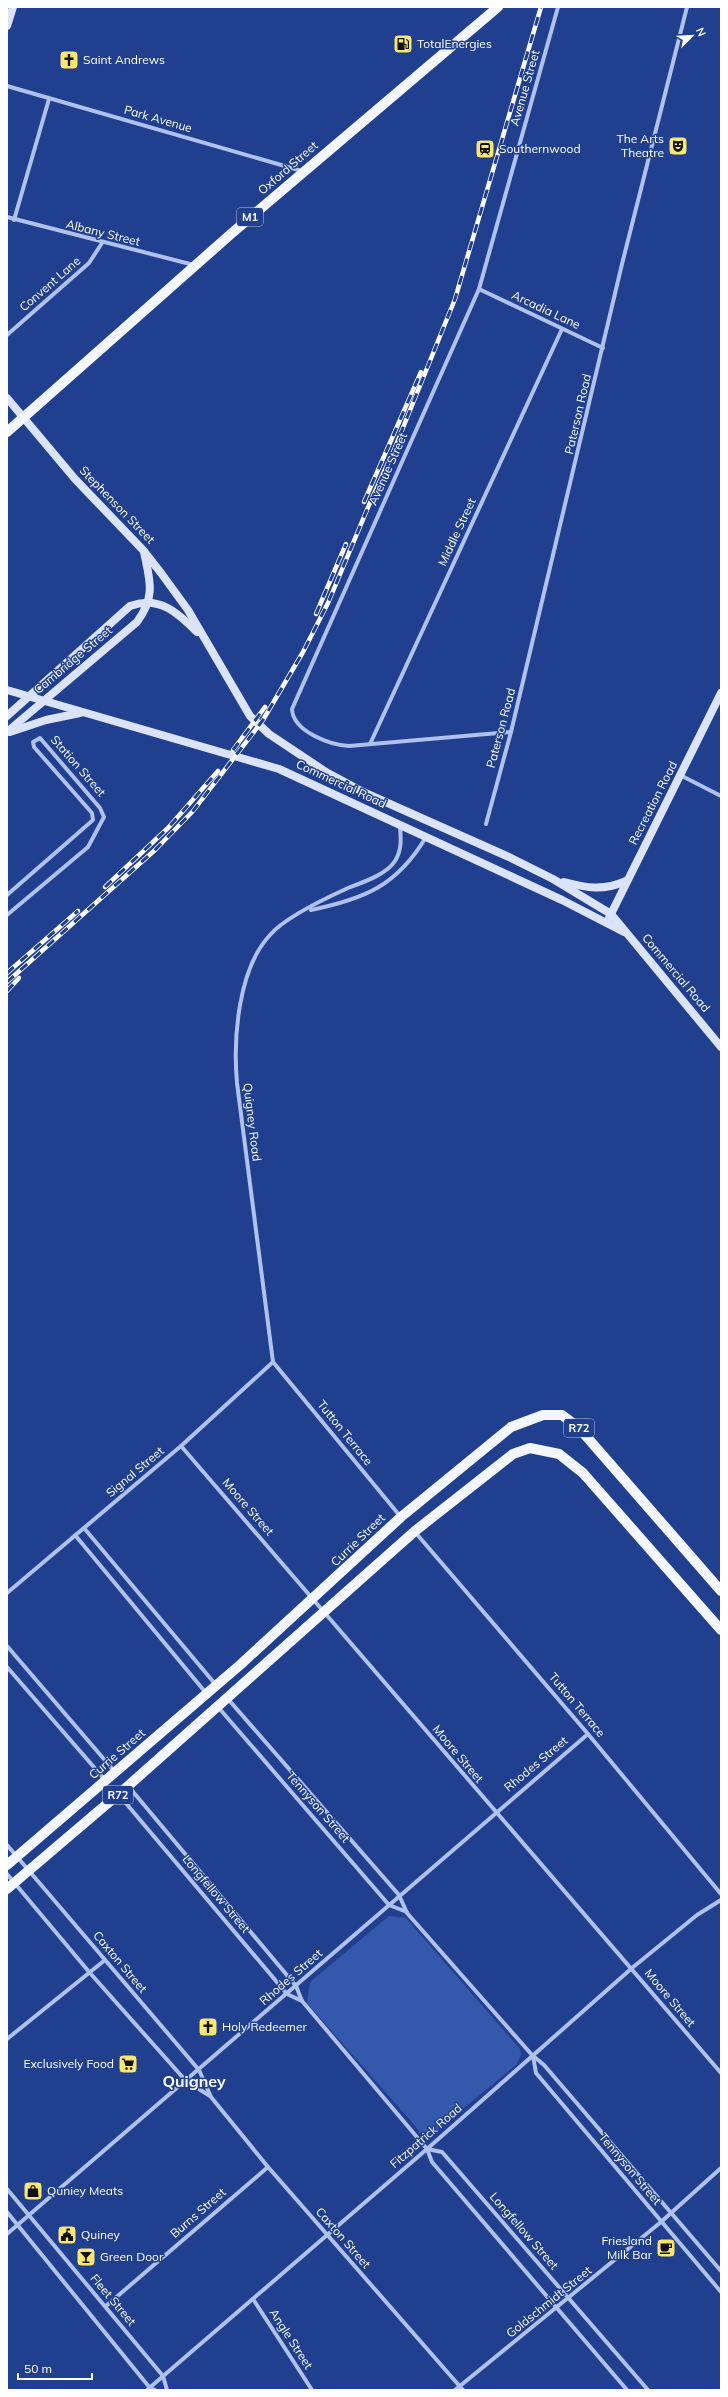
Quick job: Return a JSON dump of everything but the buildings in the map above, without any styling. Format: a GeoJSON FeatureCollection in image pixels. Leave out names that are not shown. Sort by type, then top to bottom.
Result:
{"type":"FeatureCollection","features":[{"type":"Feature","properties":{"kind":"main road","name":"Oxford Street"},"geometry":{"type":"LineString","coordinates":[[7,432],[194,266],[498,7]]}},
{"type":"Feature","properties":{"kind":"main road","name":"Currie Street"},"geometry":{"type":"LineString","coordinates":[[7,1865],[315,1599],[401,1517],[511,1427],[543,1415],[562,1415],[579,1428],[721,1591]]}},
{"type":"Feature","properties":{"kind":"main road","name":"R72"},"geometry":{"type":"LineString","coordinates":[[11,1886],[119,1794],[415,1532],[513,1454],[530,1448],[559,1454],[583,1473],[721,1630]]}},
{"type":"Feature","properties":{"kind":"street"},"geometry":{"type":"LineString","coordinates":[[7,26],[13,7]]}},
{"type":"Feature","properties":{"kind":"street","name":"Avenue Street"},"geometry":{"type":"LineString","coordinates":[[512,732],[336,746],[322,740],[301,726],[295,720],[292,709],[479,289],[558,7]]}},
{"type":"Feature","properties":{"kind":"street","name":"Paterson Road"},"geometry":{"type":"LineString","coordinates":[[486,824],[512,732],[622,264],[687,7]]}},
{"type":"Feature","properties":{"kind":"street","name":"Park Avenue"},"geometry":{"type":"LineString","coordinates":[[7,86],[304,172]]}},
{"type":"Feature","properties":{"kind":"street"},"geometry":{"type":"LineString","coordinates":[[14,220],[48,98]]}},
{"type":"Feature","properties":{"kind":"street","name":"Albany Street"},"geometry":{"type":"LineString","coordinates":[[7,217],[194,266]]}},
{"type":"Feature","properties":{"kind":"street","name":"Convent Lane"},"geometry":{"type":"LineString","coordinates":[[7,335],[89,263],[102,243]]}},
{"type":"Feature","properties":{"kind":"street","name":"Arcadia Lane"},"geometry":{"type":"LineString","coordinates":[[479,289],[603,348]]}},
{"type":"Feature","properties":{"kind":"street","name":"Middle Street"},"geometry":{"type":"LineString","coordinates":[[370,744],[562,329]]}},
{"type":"Feature","properties":{"kind":"street","name":"Stephenson Street"},"geometry":{"type":"LineString","coordinates":[[7,398],[75,479],[143,550],[188,610],[201,635]]}},
{"type":"Feature","properties":{"kind":"street","name":"Cambridge Street"},"geometry":{"type":"LineString","coordinates":[[7,733],[137,622],[148,602],[151,590],[143,550]]}},
{"type":"Feature","properties":{"kind":"street","name":"Cambridge Street"},"geometry":{"type":"LineString","coordinates":[[7,716],[122,612],[139,602],[148,602]]}},
{"type":"Feature","properties":{"kind":"street"},"geometry":{"type":"LineString","coordinates":[[148,602],[159,603],[170,608],[201,635]]}},
{"type":"Feature","properties":{"kind":"street","name":"Commercial Road"},"geometry":{"type":"LineString","coordinates":[[201,635],[250,716],[270,734],[326,772],[363,792],[553,879],[611,914],[721,1047]]}},
{"type":"Feature","properties":{"kind":"street","name":"Commercial Road"},"geometry":{"type":"LineString","coordinates":[[7,690],[80,713],[280,769],[562,900],[605,924],[627,933]]}},
{"type":"Feature","properties":{"kind":"street","name":"Recreation Road"},"geometry":{"type":"LineString","coordinates":[[605,924],[721,693]]}},
{"type":"Feature","properties":{"kind":"street"},"geometry":{"type":"LineString","coordinates":[[7,733],[46,720],[80,713]]}},
{"type":"Feature","properties":{"kind":"street","name":"Station Street"},"geometry":{"type":"LineString","coordinates":[[7,894],[93,820],[92,813],[34,747],[33,742],[40,738],[100,808],[104,817],[88,846],[7,915]]}},
{"type":"Feature","properties":{"kind":"street"},"geometry":{"type":"LineString","coordinates":[[680,775],[721,796]]}},
{"type":"Feature","properties":{"kind":"street","name":"Quigney Road"},"geometry":{"type":"LineString","coordinates":[[273,1362],[237,1083],[235,1041],[240,1003],[252,964],[269,935],[325,899],[377,875],[394,862],[401,843],[400,825]]}},
{"type":"Feature","properties":{"kind":"street","name":"Quigney Road"},"geometry":{"type":"LineString","coordinates":[[306,911],[349,901],[395,877],[409,863],[426,837]]}},
{"type":"Feature","properties":{"kind":"street"},"geometry":{"type":"LineString","coordinates":[[553,879],[579,886],[600,889],[608,888],[626,881]]}},
{"type":"Feature","properties":{"kind":"street","name":"Signal Street"},"geometry":{"type":"LineString","coordinates":[[7,1593],[181,1446],[273,1362]]}},
{"type":"Feature","properties":{"kind":"street","name":"Tutton Terrace"},"geometry":{"type":"LineString","coordinates":[[273,1362],[401,1517]]}},
{"type":"Feature","properties":{"kind":"street","name":"Moore Street"},"geometry":{"type":"LineString","coordinates":[[181,1446],[315,1599],[495,1812],[632,1968],[721,2073]]}},
{"type":"Feature","properties":{"kind":"street"},"geometry":{"type":"LineString","coordinates":[[84,1528],[216,1685]]}},
{"type":"Feature","properties":{"kind":"street","name":"Tutton Terrace"},"geometry":{"type":"LineString","coordinates":[[415,1532],[588,1734],[721,1894]]}},
{"type":"Feature","properties":{"kind":"street"},"geometry":{"type":"LineString","coordinates":[[75,1535],[207,1693]]}},
{"type":"Feature","properties":{"kind":"street"},"geometry":{"type":"LineString","coordinates":[[7,1646],[116,1772]]}},
{"type":"Feature","properties":{"kind":"street"},"geometry":{"type":"LineString","coordinates":[[7,1667],[106,1781]]}},
{"type":"Feature","properties":{"kind":"street","name":"Tennyson Street"},"geometry":{"type":"LineString","coordinates":[[228,1698],[399,1895],[407,1912],[532,2056],[544,2065],[721,2271]]}},
{"type":"Feature","properties":{"kind":"street","name":"Tennyson Street"},"geometry":{"type":"LineString","coordinates":[[218,1707],[389,1905],[407,1912]]}},
{"type":"Feature","properties":{"kind":"street","name":"Rhodes Street"},"geometry":{"type":"LineString","coordinates":[[7,2234],[287,1994],[495,1812],[588,1734]]}},
{"type":"Feature","properties":{"kind":"street","name":"Longfellow Street"},"geometry":{"type":"LineString","coordinates":[[128,1786],[296,1986],[302,2001],[427,2149],[432,2162],[627,2390]]}},
{"type":"Feature","properties":{"kind":"street","name":"Longfellow Street"},"geometry":{"type":"LineString","coordinates":[[119,1794],[287,1994],[302,2001]]}},
{"type":"Feature","properties":{"kind":"street","name":"Caxton Street"},"geometry":{"type":"LineString","coordinates":[[7,1845],[199,2070],[211,2097],[268,2167],[463,2390]]}},
{"type":"Feature","properties":{"kind":"street","name":"Caxton Street"},"geometry":{"type":"LineString","coordinates":[[7,1874],[11,1886],[90,1972],[186,2081],[211,2097]]}},
{"type":"Feature","properties":{"kind":"street","name":"Fitzpatrick Road"},"geometry":{"type":"LineString","coordinates":[[149,2389],[427,2149],[632,1968],[696,1915],[721,1900]]}},
{"type":"Feature","properties":{"kind":"street"},"geometry":{"type":"LineString","coordinates":[[7,2039],[105,1960]]}},
{"type":"Feature","properties":{"kind":"street","name":"Tennyson Street"},"geometry":{"type":"LineString","coordinates":[[532,2056],[536,2073],[721,2292]]}},
{"type":"Feature","properties":{"kind":"street","name":"Longfellow Street"},"geometry":{"type":"LineString","coordinates":[[427,2149],[442,2152],[570,2298],[648,2390]]}},
{"type":"Feature","properties":{"kind":"street","name":"Burns Street"},"geometry":{"type":"LineString","coordinates":[[106,2306],[268,2167]]}},
{"type":"Feature","properties":{"kind":"street","name":"Goldschmidt Street"},"geometry":{"type":"LineString","coordinates":[[455,2390],[570,2298],[661,2222],[721,2168]]}},
{"type":"Feature","properties":{"kind":"street","name":"Fleet Street"},"geometry":{"type":"LineString","coordinates":[[7,2189],[163,2376],[167,2390]]}},
{"type":"Feature","properties":{"kind":"street"},"geometry":{"type":"LineString","coordinates":[[7,2212],[149,2389],[155,2390]]}},
{"type":"Feature","properties":{"kind":"street","name":"Angle Street"},"geometry":{"type":"LineString","coordinates":[[253,2299],[312,2390]]}},
{"type":"Feature","properties":{"kind":"shaded area"},"geometry":{"type":"Polygon","coordinates":[[[389,1916],[406,1918],[520,2049],[521,2055],[516,2065],[429,2137],[422,2136],[416,2127],[307,2003],[310,1982],[389,1916]]]}},
{"type":"Feature","properties":{"kind":"railway"},"geometry":{"type":"LineString","coordinates":[[7,982],[155,850],[193,811],[263,720],[303,652],[328,603],[394,450],[455,299],[541,7]]}},
{"type":"Feature","properties":{"kind":"railway"},"geometry":{"type":"LineString","coordinates":[[364,502],[421,372]]}},
{"type":"Feature","properties":{"kind":"railway"},"geometry":{"type":"LineString","coordinates":[[316,614],[346,544]]}},
{"type":"Feature","properties":{"kind":"railway"},"geometry":{"type":"LineString","coordinates":[[233,750],[265,707]]}},
{"type":"Feature","properties":{"kind":"railway"},"geometry":{"type":"LineString","coordinates":[[105,887],[168,828],[218,771]]}},
{"type":"Feature","properties":{"kind":"railway"},"geometry":{"type":"LineString","coordinates":[[7,973],[78,911]]}},
{"type":"Feature","properties":{"kind":"railway"},"geometry":{"type":"LineString","coordinates":[[7,991],[19,978]]}},
{"type":"Feature","properties":{"kind":"place","name":"TotalEnergies"},"geometry":{"type":"Point","coordinates":[403,44]}},
{"type":"Feature","properties":{"kind":"place","name":"Saint Andrews"},"geometry":{"type":"Point","coordinates":[69,60]}},
{"type":"Feature","properties":{"kind":"place","name":"The Arts Theatre"},"geometry":{"type":"Point","coordinates":[678,146]}},
{"type":"Feature","properties":{"kind":"place","name":"Southernwood"},"geometry":{"type":"Point","coordinates":[485,149]}},
{"type":"Feature","properties":{"kind":"place","name":"Holy Redeemer"},"geometry":{"type":"Point","coordinates":[208,2027]}},
{"type":"Feature","properties":{"kind":"place","name":"Exclusively Food"},"geometry":{"type":"Point","coordinates":[128,2064]}},
{"type":"Feature","properties":{"kind":"place","name":"Quniey Meats"},"geometry":{"type":"Point","coordinates":[33,2191]}},
{"type":"Feature","properties":{"kind":"place","name":"Quiney"},"geometry":{"type":"Point","coordinates":[67,2235]}},
{"type":"Feature","properties":{"kind":"place","name":"Friesland Milk Bar"},"geometry":{"type":"Point","coordinates":[666,2248]}},
{"type":"Feature","properties":{"kind":"place","name":"Green Door"},"geometry":{"type":"Point","coordinates":[86,2257]}},
{"type":"Feature","properties":{"kind":"district","name":"Quigney"},"geometry":{"type":"Point","coordinates":[194,2081]}}]}
